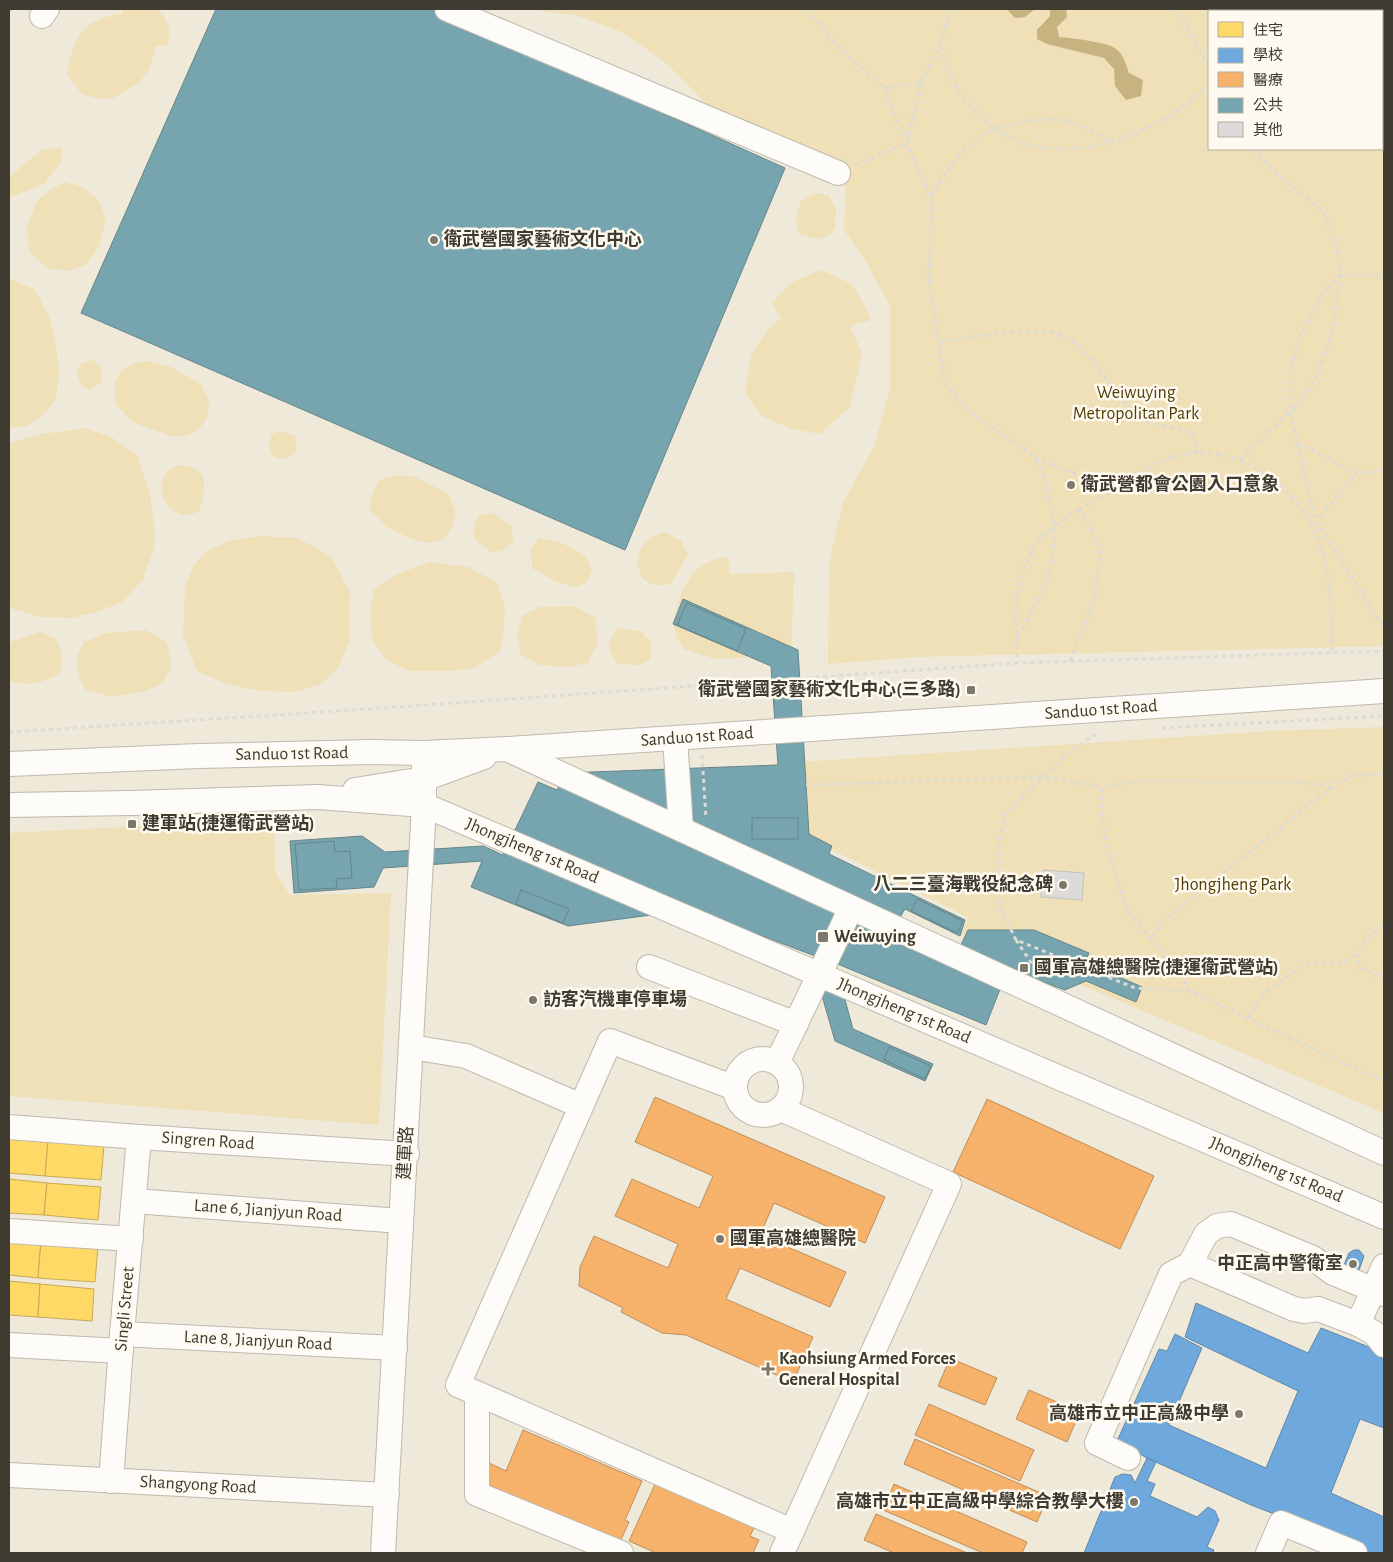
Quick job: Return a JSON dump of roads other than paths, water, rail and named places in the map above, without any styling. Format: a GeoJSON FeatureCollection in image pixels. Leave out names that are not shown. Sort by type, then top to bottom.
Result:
{"type":"FeatureCollection","features":[{"type":"Feature","properties":{"kind":"street"},"geometry":{"type":"LineString","coordinates":[[447,9],[838,173]]}},
{"type":"Feature","properties":{"kind":"street","name":"Sanduo 1st Road"},"geometry":{"type":"LineString","coordinates":[[9,764],[275,754],[424,753],[507,749],[1384,691]]}},
{"type":"Feature","properties":{"kind":"street"},"geometry":{"type":"LineString","coordinates":[[675,738],[681,829]]}},
{"type":"Feature","properties":{"kind":"street"},"geometry":{"type":"LineString","coordinates":[[318,797],[424,779],[507,749],[1384,1153]]}},
{"type":"Feature","properties":{"kind":"street","name":"建軍路"},"geometry":{"type":"LineString","coordinates":[[384,1553],[407,1154],[424,805],[424,753]]}},
{"type":"Feature","properties":{"kind":"street"},"geometry":{"type":"LineString","coordinates":[[9,805],[318,797],[424,805]]}},
{"type":"Feature","properties":{"kind":"street","name":"Jhongjheng 1st Road"},"geometry":{"type":"LineString","coordinates":[[424,805],[1384,1216]]}},
{"type":"Feature","properties":{"kind":"street"},"geometry":{"type":"LineString","coordinates":[[777,1063],[851,908]]}},
{"type":"Feature","properties":{"kind":"street"},"geometry":{"type":"LineString","coordinates":[[649,967],[796,1024]]}},
{"type":"Feature","properties":{"kind":"street"},"geometry":{"type":"LineString","coordinates":[[735,1088],[610,1041],[458,1385],[792,1531]]}},
{"type":"Feature","properties":{"kind":"street"},"geometry":{"type":"LineString","coordinates":[[412,1047],[466,1056],[581,1106]]}},
{"type":"Feature","properties":{"kind":"street"},"geometry":{"type":"LineString","coordinates":[[761,1059],[777,1063],[789,1076],[790,1094],[786,1102],[781,1109],[764,1115],[748,1110],[741,1104],[735,1088],[740,1072],[752,1061],[761,1059]]}},
{"type":"Feature","properties":{"kind":"street"},"geometry":{"type":"LineString","coordinates":[[781,1109],[948,1184],[782,1553]]}},
{"type":"Feature","properties":{"kind":"street","name":"Singren Road"},"geometry":{"type":"LineString","coordinates":[[9,1127],[407,1154]]}},
{"type":"Feature","properties":{"kind":"street","name":"Singli Street"},"geometry":{"type":"LineString","coordinates":[[111,1481],[139,1137]]}},
{"type":"Feature","properties":{"kind":"street","name":"Lane 6, Jianjyun Road"},"geometry":{"type":"LineString","coordinates":[[134,1201],[402,1221]]}},
{"type":"Feature","properties":{"kind":"street"},"geometry":{"type":"LineString","coordinates":[[1128,1458],[1097,1443],[1171,1274],[1190,1264],[1206,1234],[1217,1226],[1231,1224],[1313,1258],[1333,1273],[1381,1281],[1358,1324]]}},
{"type":"Feature","properties":{"kind":"street"},"geometry":{"type":"LineString","coordinates":[[9,1231],[131,1239]]}},
{"type":"Feature","properties":{"kind":"street"},"geometry":{"type":"LineString","coordinates":[[1190,1264],[1294,1309],[1304,1311],[1318,1309],[1358,1324],[1374,1333],[1384,1345]]}},
{"type":"Feature","properties":{"kind":"street","name":"Lane 8, Jianjyun Road"},"geometry":{"type":"LineString","coordinates":[[9,1345],[121,1343],[395,1348]]}},
{"type":"Feature","properties":{"kind":"street"},"geometry":{"type":"LineString","coordinates":[[477,1394],[477,1494],[621,1553]]}},
{"type":"Feature","properties":{"kind":"street","name":"Shangyong Road"},"geometry":{"type":"LineString","coordinates":[[9,1475],[387,1495]]}},
{"type":"Feature","properties":{"kind":"street"},"geometry":{"type":"LineString","coordinates":[[1268,1553],[1280,1523],[1355,1553]]}},
{"type":"Feature","properties":{"kind":"place","name":"衛武營國家藝術文化中心"},"geometry":{"type":"Point","coordinates":[434,240]}},
{"type":"Feature","properties":{"kind":"place","name":"衛武營都會公園入口意象"},"geometry":{"type":"Point","coordinates":[1071,485]}},
{"type":"Feature","properties":{"kind":"place","name":"衛武營國家藝術文化中心(三多路)"},"geometry":{"type":"Point","coordinates":[971,690]}},
{"type":"Feature","properties":{"kind":"place","name":"建軍站(捷運衛武營站)"},"geometry":{"type":"Point","coordinates":[132,824]}},
{"type":"Feature","properties":{"kind":"place","name":"八二三臺海戰役紀念碑"},"geometry":{"type":"Point","coordinates":[1063,885]}},
{"type":"Feature","properties":{"kind":"place","name":"Weiwuying"},"geometry":{"type":"Point","coordinates":[823,937]}},
{"type":"Feature","properties":{"kind":"place","name":"國軍高雄總醫院(捷運衛武營站)"},"geometry":{"type":"Point","coordinates":[1024,968]}},
{"type":"Feature","properties":{"kind":"place","name":"訪客汽機車停車場"},"geometry":{"type":"Point","coordinates":[533,1000]}},
{"type":"Feature","properties":{"kind":"place","name":"國軍高雄總醫院"},"geometry":{"type":"Point","coordinates":[720,1239]}},
{"type":"Feature","properties":{"kind":"place","name":"中正高中警衛室"},"geometry":{"type":"Point","coordinates":[1353,1264]}},
{"type":"Feature","properties":{"kind":"place","name":"Kaohsiung Armed Forces General Hospital"},"geometry":{"type":"Point","coordinates":[768,1369]}},
{"type":"Feature","properties":{"kind":"place","name":"高雄市立中正高級中學"},"geometry":{"type":"Point","coordinates":[1239,1414]}},
{"type":"Feature","properties":{"kind":"place","name":"高雄市立中正高級中學綜合教學大樓"},"geometry":{"type":"Point","coordinates":[1134,1502]}},
{"type":"Feature","properties":{"kind":"park label","name":"Weiwuying Metropolitan Park"},"geometry":{"type":"Point","coordinates":[1136,403]}},
{"type":"Feature","properties":{"kind":"park label","name":"Jhongjheng Park"},"geometry":{"type":"Point","coordinates":[1233,885]}}]}
